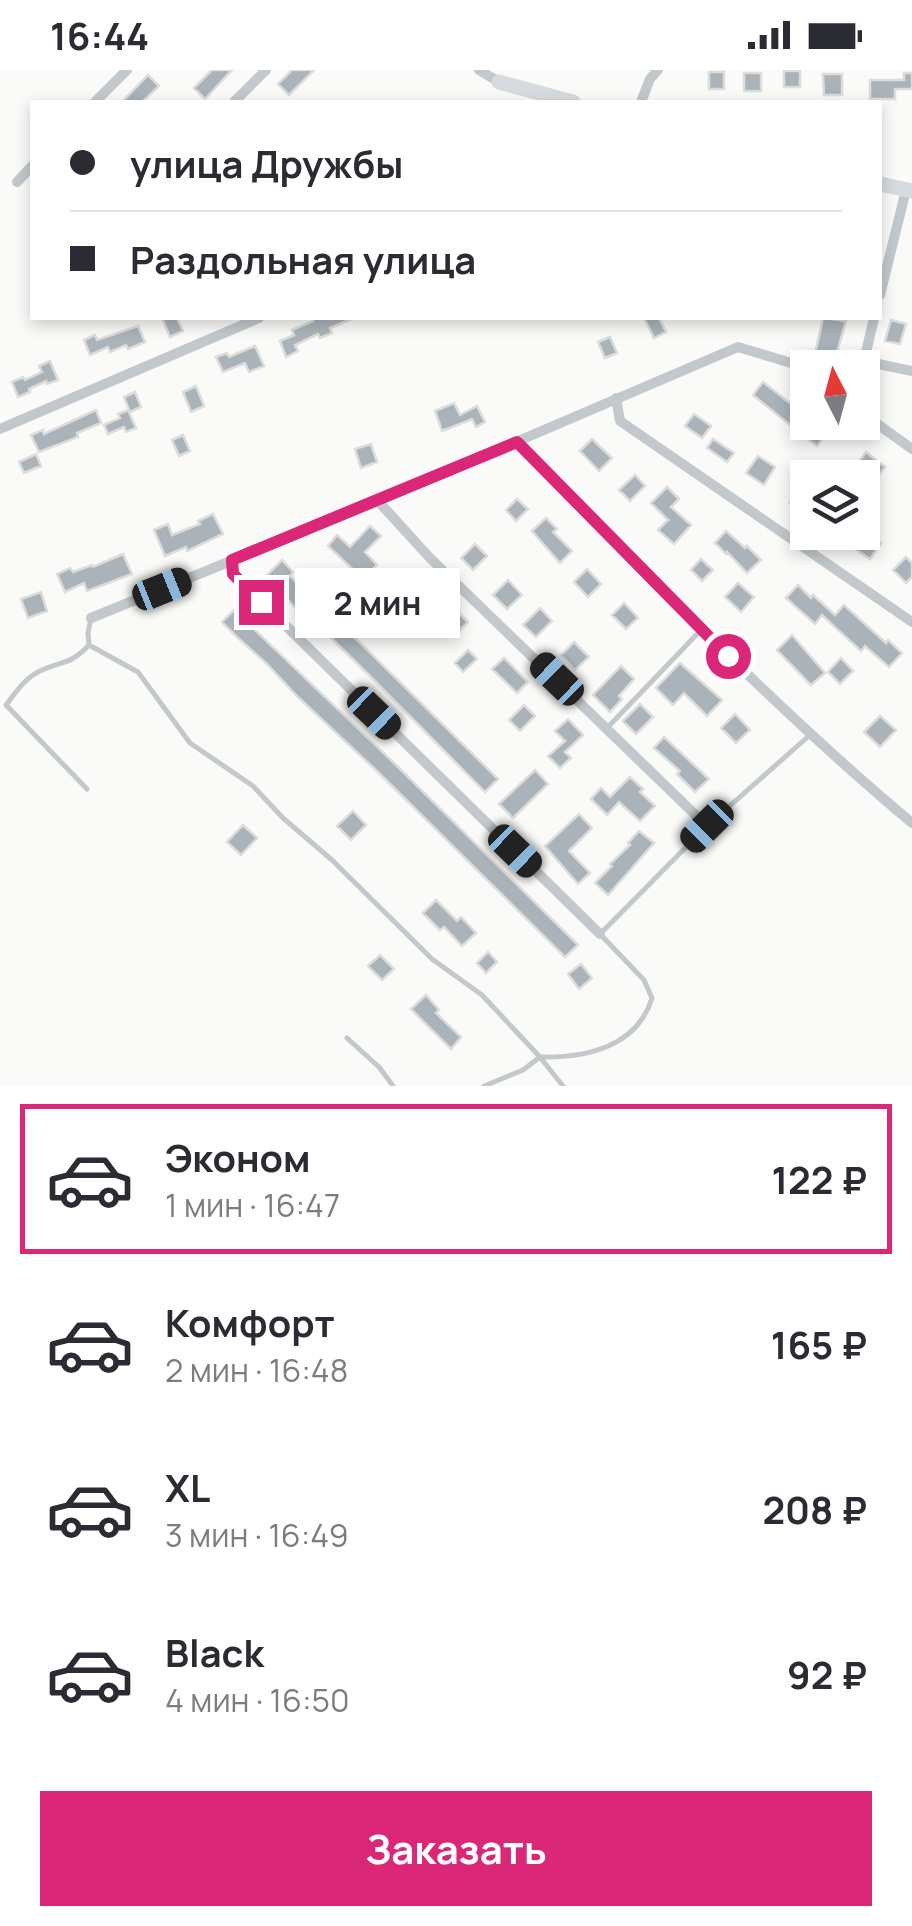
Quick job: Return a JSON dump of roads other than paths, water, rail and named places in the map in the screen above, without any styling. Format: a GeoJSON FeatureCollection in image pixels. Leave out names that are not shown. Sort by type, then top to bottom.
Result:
{"type":"FeatureCollection","features":[{"type":"Feature","properties":{"kind":"street"},"geometry":{"type":"LineString","coordinates":[[97,100],[127,70]]}},
{"type":"Feature","properties":{"kind":"street"},"geometry":{"type":"LineString","coordinates":[[236,100],[266,70]]}},
{"type":"Feature","properties":{"kind":"street"},"geometry":{"type":"LineString","coordinates":[[479,70],[499,82],[566,100]]}},
{"type":"Feature","properties":{"kind":"street"},"geometry":{"type":"LineString","coordinates":[[642,100],[658,70]]}},
{"type":"Feature","properties":{"kind":"street"},"geometry":{"type":"LineString","coordinates":[[17,182],[30,168]]}},
{"type":"Feature","properties":{"kind":"street"},"geometry":{"type":"LineString","coordinates":[[882,184],[909,190],[882,288]]}},
{"type":"Feature","properties":{"kind":"street"},"geometry":{"type":"LineString","coordinates":[[0,429],[254,320]]}},
{"type":"Feature","properties":{"kind":"street"},"geometry":{"type":"LineString","coordinates":[[864,350],[873,320]]}},
{"type":"Feature","properties":{"kind":"street"},"geometry":{"type":"LineString","coordinates":[[92,618],[378,502],[738,347],[790,363]]}},
{"type":"Feature","properties":{"kind":"street"},"geometry":{"type":"LineString","coordinates":[[880,367],[912,372]]}},
{"type":"Feature","properties":{"kind":"street"},"geometry":{"type":"LineString","coordinates":[[616,398],[620,421],[912,622]]}},
{"type":"Feature","properties":{"kind":"street"},"geometry":{"type":"LineString","coordinates":[[880,426],[912,449]]}},
{"type":"Feature","properties":{"kind":"street"},"geometry":{"type":"LineString","coordinates":[[517,442],[700,630],[912,823]]}},
{"type":"Feature","properties":{"kind":"street"},"geometry":{"type":"LineString","coordinates":[[378,502],[430,558],[707,826]]}},
{"type":"Feature","properties":{"kind":"street"},"geometry":{"type":"LineString","coordinates":[[232,560],[233,574],[600,934]]}},
{"type":"Feature","properties":{"kind":"lane"},"geometry":{"type":"LineString","coordinates":[[87,789],[3,705],[26,680],[43,669],[76,658],[89,644],[92,618]]}},
{"type":"Feature","properties":{"kind":"lane"},"geometry":{"type":"LineString","coordinates":[[608,728],[700,630]]}},
{"type":"Feature","properties":{"kind":"lane"},"geometry":{"type":"LineString","coordinates":[[89,644],[138,672],[190,742],[253,786],[432,959],[482,995],[563,1086]]}},
{"type":"Feature","properties":{"kind":"lane"},"geometry":{"type":"LineString","coordinates":[[484,1086],[522,1070],[540,1056],[563,1057],[621,1041],[647,1016],[652,998],[644,980],[600,934],[707,826],[811,734]]}},
{"type":"Feature","properties":{"kind":"lane"},"geometry":{"type":"LineString","coordinates":[[348,1038],[379,1066],[393,1086]]}}]}
